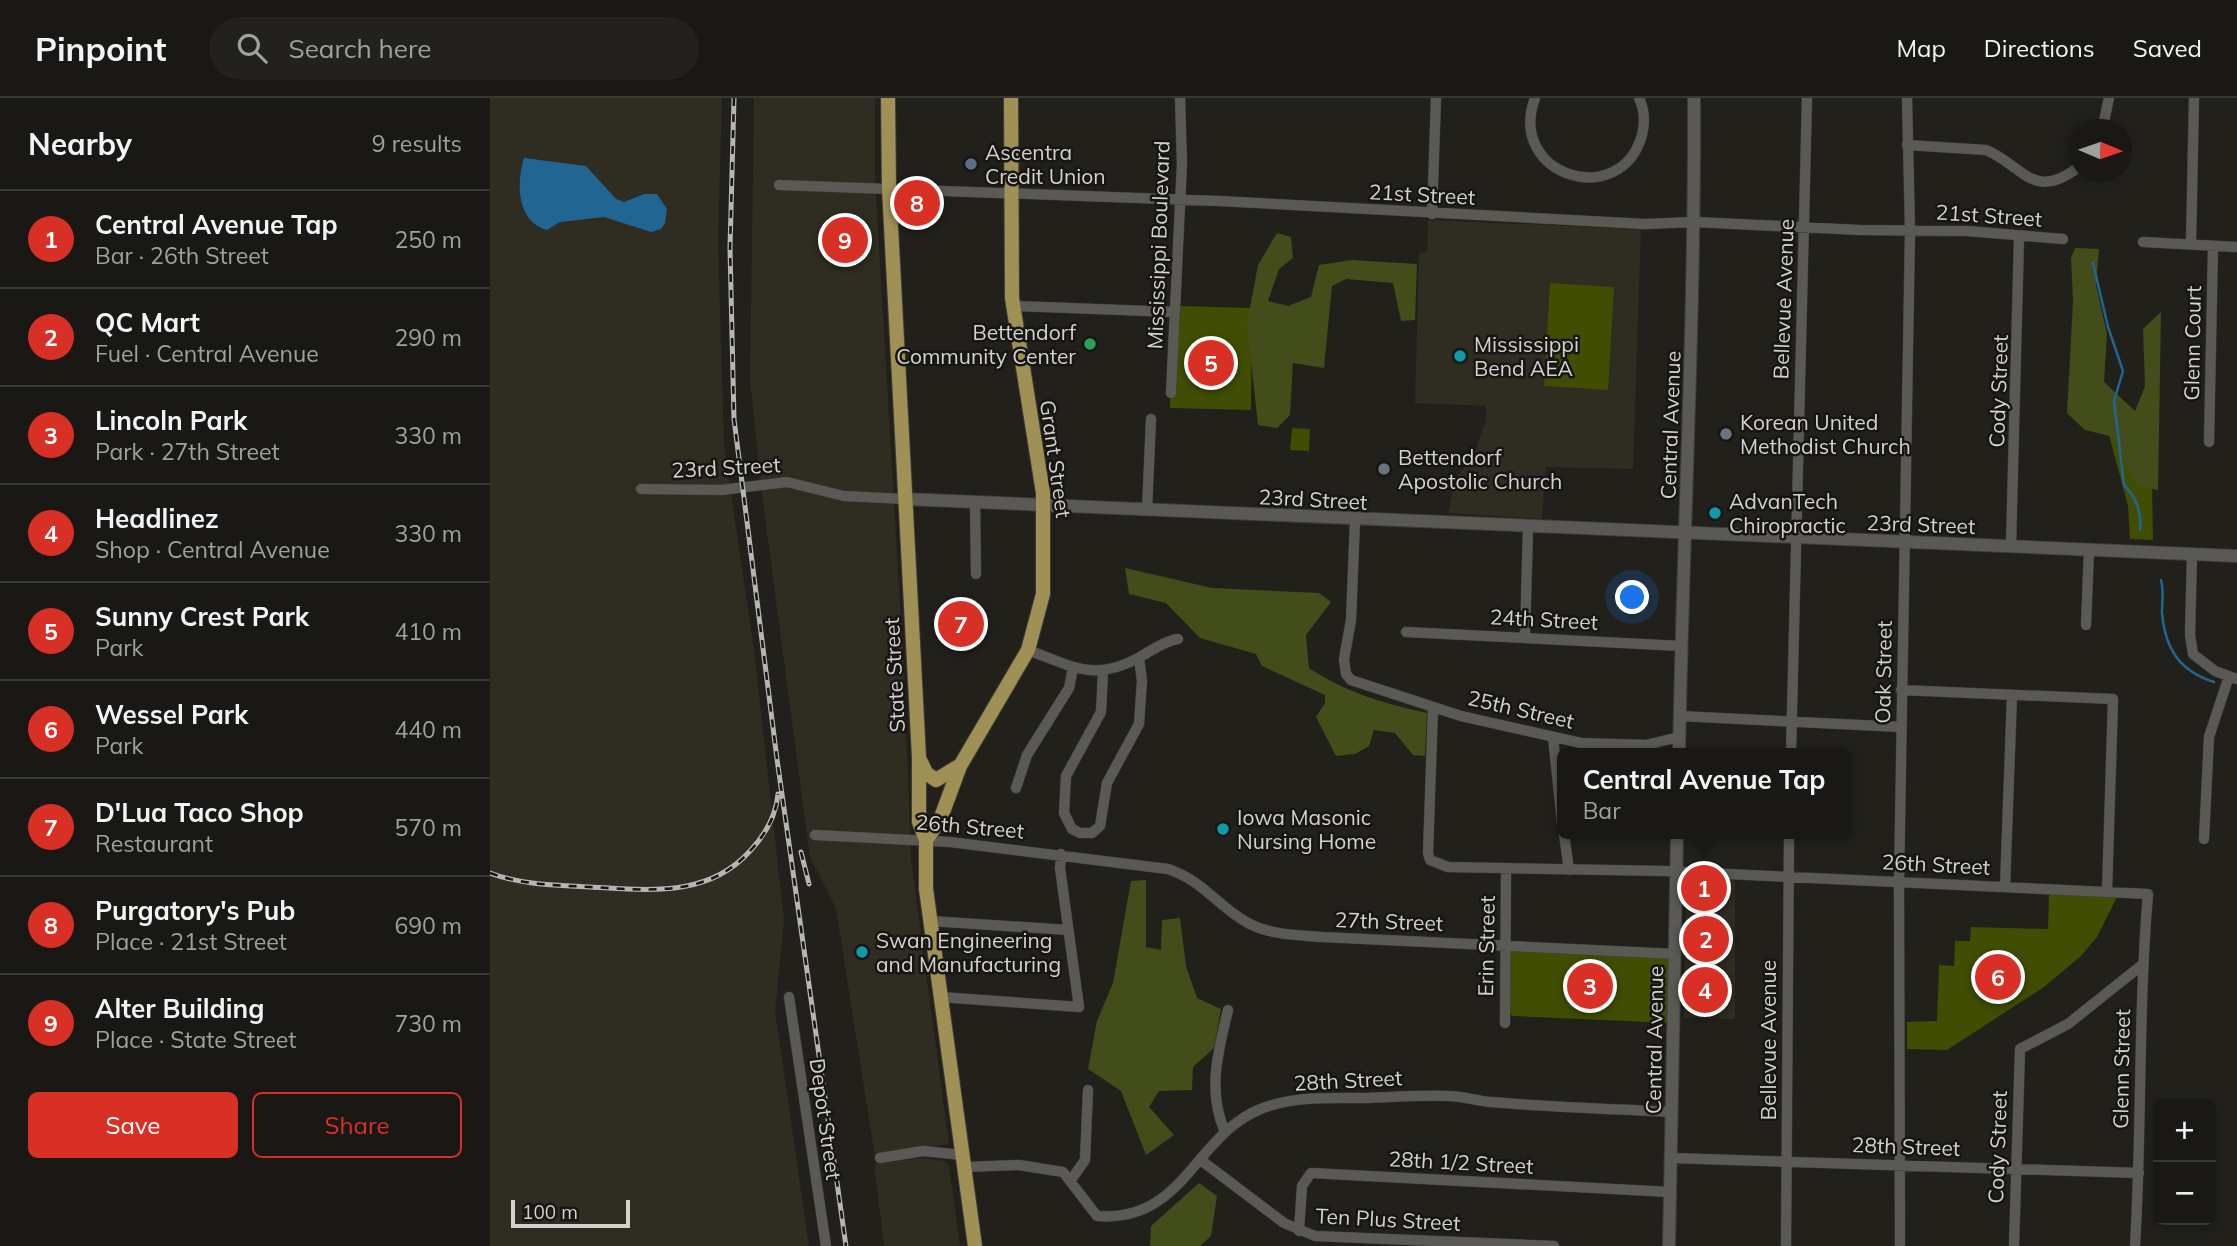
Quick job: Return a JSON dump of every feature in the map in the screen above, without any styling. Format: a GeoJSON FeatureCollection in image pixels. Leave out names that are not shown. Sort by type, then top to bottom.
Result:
{"type":"FeatureCollection","features":[{"type":"Feature","properties":{"kind":"main road","name":"State Street"},"geometry":{"type":"LineString","coordinates":[[888,98],[889,188],[919,757],[919,822],[926,840],[926,889],[975,1246]]}},
{"type":"Feature","properties":{"kind":"main road","name":"Grant Street"},"geometry":{"type":"LineString","coordinates":[[926,840],[940,820],[960,766],[1028,650],[1043,594],[1044,505],[1013,306],[1011,98]]}},
{"type":"Feature","properties":{"kind":"main road"},"geometry":{"type":"LineString","coordinates":[[919,757],[926,773],[936,780],[942,779],[960,766]]}},
{"type":"Feature","properties":{"kind":"street","name":"Mississippi Boulevard"},"geometry":{"type":"LineString","coordinates":[[1171,393],[1182,138],[1180,98]]}},
{"type":"Feature","properties":{"kind":"street"},"geometry":{"type":"LineString","coordinates":[[1432,214],[1436,98]]}},
{"type":"Feature","properties":{"kind":"street"},"geometry":{"type":"LineString","coordinates":[[1535,98],[1530,126],[1542,156],[1561,172],[1584,178],[1613,172],[1633,154],[1643,129],[1639,98]]}},
{"type":"Feature","properties":{"kind":"street","name":"Central Avenue"},"geometry":{"type":"LineString","coordinates":[[1679,748],[1695,222],[1694,98]]}},
{"type":"Feature","properties":{"kind":"street","name":"Bellevue Avenue"},"geometry":{"type":"LineString","coordinates":[[1791,748],[1807,98]]}},
{"type":"Feature","properties":{"kind":"street","name":"Oak Street"},"geometry":{"type":"LineString","coordinates":[[1900,1246],[1899,882],[1910,230],[1907,98]]}},
{"type":"Feature","properties":{"kind":"street"},"geometry":{"type":"LineString","coordinates":[[2104,119],[2109,98]]}},
{"type":"Feature","properties":{"kind":"street"},"geometry":{"type":"LineString","coordinates":[[2191,244],[2194,98]]}},
{"type":"Feature","properties":{"kind":"street"},"geometry":{"type":"LineString","coordinates":[[1907,145],[1986,150],[2028,180],[2048,181],[2069,171]]}},
{"type":"Feature","properties":{"kind":"street","name":"21st Street"},"geometry":{"type":"LineString","coordinates":[[779,185],[1010,192],[1644,224],[1695,222],[1805,228],[2008,233],[2019,238],[2063,239]]}},
{"type":"Feature","properties":{"kind":"street","name":"Cody Street"},"geometry":{"type":"LineString","coordinates":[[2011,546],[2019,238]]}},
{"type":"Feature","properties":{"kind":"street"},"geometry":{"type":"LineString","coordinates":[[2143,242],[2237,247]]}},
{"type":"Feature","properties":{"kind":"street","name":"Glenn Court"},"geometry":{"type":"LineString","coordinates":[[2209,442],[2213,246]]}},
{"type":"Feature","properties":{"kind":"street"},"geometry":{"type":"LineString","coordinates":[[1013,306],[1175,312]]}},
{"type":"Feature","properties":{"kind":"street"},"geometry":{"type":"LineString","coordinates":[[1147,510],[1151,419]]}},
{"type":"Feature","properties":{"kind":"street","name":"23rd Street"},"geometry":{"type":"LineString","coordinates":[[641,489],[722,490],[787,482],[844,496],[1355,521],[2237,556]]}},
{"type":"Feature","properties":{"kind":"street"},"geometry":{"type":"LineString","coordinates":[[975,502],[976,574]]}},
{"type":"Feature","properties":{"kind":"street","name":"25th Street"},"geometry":{"type":"LineString","coordinates":[[1355,521],[1351,620],[1345,659],[1346,674],[1357,683],[1433,708],[1553,737],[1614,746],[1646,745],[1679,737]]}},
{"type":"Feature","properties":{"kind":"street"},"geometry":{"type":"LineString","coordinates":[[1524,636],[1528,527]]}},
{"type":"Feature","properties":{"kind":"street"},"geometry":{"type":"LineString","coordinates":[[2086,625],[2089,550]]}},
{"type":"Feature","properties":{"kind":"street"},"geometry":{"type":"LineString","coordinates":[[2192,554],[2192,647],[2200,662],[2233,677],[2208,737],[2204,839]]}},
{"type":"Feature","properties":{"kind":"street","name":"24th Street"},"geometry":{"type":"LineString","coordinates":[[1406,632],[1681,646]]}},
{"type":"Feature","properties":{"kind":"street"},"geometry":{"type":"LineString","coordinates":[[1028,650],[1073,668],[1103,671],[1118,669],[1178,639]]}},
{"type":"Feature","properties":{"kind":"street"},"geometry":{"type":"LineString","coordinates":[[1103,671],[1101,712],[1066,776],[1064,813],[1072,829],[1080,833],[1092,833],[1100,826],[1107,783],[1139,724],[1142,681],[1139,658]]}},
{"type":"Feature","properties":{"kind":"street"},"geometry":{"type":"LineString","coordinates":[[1016,788],[1027,755],[1069,688],[1073,668]]}},
{"type":"Feature","properties":{"kind":"street"},"geometry":{"type":"LineString","coordinates":[[1901,690],[2113,699],[2107,892]]}},
{"type":"Feature","properties":{"kind":"street"},"geometry":{"type":"LineString","coordinates":[[2005,887],[2012,695]]}},
{"type":"Feature","properties":{"kind":"street","name":"26th Street"},"geometry":{"type":"LineString","coordinates":[[1433,708],[1430,860],[1448,867],[1676,872],[2148,894]]}},
{"type":"Feature","properties":{"kind":"street"},"geometry":{"type":"LineString","coordinates":[[1679,716],[1901,727]]}},
{"type":"Feature","properties":{"kind":"street"},"geometry":{"type":"LineString","coordinates":[[1553,737],[1557,775]]}},
{"type":"Feature","properties":{"kind":"street","name":"26th Street"},"geometry":{"type":"LineString","coordinates":[[814,835],[926,840],[1121,861]]}},
{"type":"Feature","properties":{"kind":"street"},"geometry":{"type":"LineString","coordinates":[[1565,839],[1569,870]]}},
{"type":"Feature","properties":{"kind":"street","name":"Central Avenue"},"geometry":{"type":"LineString","coordinates":[[1669,1246],[1677,839]]}},
{"type":"Feature","properties":{"kind":"street","name":"Bellevue Avenue"},"geometry":{"type":"LineString","coordinates":[[1786,1246],[1788,839]]}},
{"type":"Feature","properties":{"kind":"street"},"geometry":{"type":"LineString","coordinates":[[940,997],[1079,1007],[1061,854]]}},
{"type":"Feature","properties":{"kind":"street","name":"27th Street"},"geometry":{"type":"LineString","coordinates":[[1121,861],[1185,875],[1247,923],[1266,931],[1322,937],[1675,954]]}},
{"type":"Feature","properties":{"kind":"street","name":"Erin Street"},"geometry":{"type":"LineString","coordinates":[[1504,1023],[1506,869]]}},
{"type":"Feature","properties":{"kind":"street","name":"Glenn Street"},"geometry":{"type":"LineString","coordinates":[[2134,1246],[2139,1173],[2142,965],[2148,894]]}},
{"type":"Feature","properties":{"kind":"street"},"geometry":{"type":"LineString","coordinates":[[930,921],[1068,930]]}},
{"type":"Feature","properties":{"kind":"street","name":"Cody Street"},"geometry":{"type":"LineString","coordinates":[[2014,1246],[2020,1049],[2068,1024],[2142,965]]}},
{"type":"Feature","properties":{"kind":"street","name":"Depot Street"},"geometry":{"type":"LineString","coordinates":[[789,997],[826,1246]]}},
{"type":"Feature","properties":{"kind":"street"},"geometry":{"type":"LineString","coordinates":[[1225,1132],[1217,1112],[1214,1090],[1228,1010]]}},
{"type":"Feature","properties":{"kind":"street"},"geometry":{"type":"LineString","coordinates":[[880,1158],[923,1151],[963,1161],[1063,1172],[1071,1180],[1084,1160],[1088,1090]]}},
{"type":"Feature","properties":{"kind":"street","name":"28th Street"},"geometry":{"type":"LineString","coordinates":[[1071,1180],[1086,1205],[1097,1216],[1120,1218],[1159,1203],[1202,1161],[1225,1132],[1261,1109],[1307,1099],[1451,1096],[1487,1102],[1672,1112]]}},
{"type":"Feature","properties":{"kind":"street","name":"28th Street"},"geometry":{"type":"LineString","coordinates":[[1671,1158],[2139,1173]]}},
{"type":"Feature","properties":{"kind":"street","name":"Ten Plus Street"},"geometry":{"type":"LineString","coordinates":[[1202,1161],[1299,1231],[1331,1239],[1554,1246]]}},
{"type":"Feature","properties":{"kind":"street","name":"28th 1/2 Street"},"geometry":{"type":"LineString","coordinates":[[1299,1231],[1301,1186],[1311,1173],[1670,1192]]}},
{"type":"Feature","properties":{"kind":"shaded area"},"geometry":{"type":"Polygon","coordinates":[[[490,98],[722,98],[718,240],[724,446],[754,649],[784,920],[775,1011],[809,1246],[490,1246],[490,98]]]}},
{"type":"Feature","properties":{"kind":"shaded area"},"geometry":{"type":"Polygon","coordinates":[[[754,98],[875,98],[875,178],[904,672],[911,859],[949,1144],[875,1157],[836,909],[810,857],[762,495],[750,379],[754,98]]]}},
{"type":"Feature","properties":{"kind":"shaded area"},"geometry":{"type":"Polygon","coordinates":[[[1428,220],[1641,229],[1633,469],[1546,467],[1542,519],[1448,513],[1455,479],[1474,455],[1486,420],[1486,406],[1415,403],[1419,253],[1427,252],[1428,220]]]}},
{"type":"Feature","properties":{"kind":"shaded area"},"geometry":{"type":"Polygon","coordinates":[[[1686,876],[1735,879],[1735,1019],[1684,1018],[1686,876]]]}},
{"type":"Feature","properties":{"kind":"shaded area"},"geometry":{"type":"Polygon","coordinates":[[[921,1158],[944,1161],[949,1165],[960,1246],[884,1246],[874,1164],[921,1158]]]}},
{"type":"Feature","properties":{"kind":"green space"},"geometry":{"type":"Polygon","coordinates":[[[1277,233],[1291,237],[1293,258],[1279,269],[1268,301],[1288,306],[1311,297],[1319,265],[1352,260],[1417,264],[1415,320],[1401,321],[1393,283],[1346,279],[1332,286],[1324,368],[1293,363],[1290,415],[1277,428],[1258,425],[1247,324],[1258,265],[1277,233]]]}},
{"type":"Feature","properties":{"kind":"green space"},"geometry":{"type":"Polygon","coordinates":[[[2075,248],[2099,249],[2096,285],[2107,334],[2104,382],[2135,411],[2145,386],[2143,329],[2161,312],[2158,490],[2137,486],[2114,437],[2085,430],[2067,413],[2073,301],[2071,258],[2075,248]]]}},
{"type":"Feature","properties":{"kind":"green space"},"geometry":{"type":"Polygon","coordinates":[[[1550,283],[1614,287],[1608,390],[1544,386],[1550,283]]]}},
{"type":"Feature","properties":{"kind":"green space"},"geometry":{"type":"Polygon","coordinates":[[[1179,306],[1252,308],[1251,410],[1170,408],[1172,318],[1179,306]]]}},
{"type":"Feature","properties":{"kind":"green space"},"geometry":{"type":"Polygon","coordinates":[[[2105,420],[2152,483],[2153,540],[2130,539],[2128,506],[2105,420]]]}},
{"type":"Feature","properties":{"kind":"green space"},"geometry":{"type":"Polygon","coordinates":[[[1292,428],[1310,429],[1309,451],[1290,450],[1292,428]]]}},
{"type":"Feature","properties":{"kind":"green space"},"geometry":{"type":"Polygon","coordinates":[[[1125,568],[1212,588],[1319,593],[1331,602],[1306,635],[1309,668],[1366,696],[1427,713],[1425,756],[1413,755],[1395,733],[1374,730],[1369,746],[1355,754],[1336,756],[1316,717],[1325,703],[1325,695],[1262,666],[1256,654],[1200,638],[1166,603],[1129,594],[1125,568]]]}},
{"type":"Feature","properties":{"kind":"green space"},"geometry":{"type":"Polygon","coordinates":[[[1146,880],[1146,947],[1161,950],[1162,920],[1180,918],[1186,966],[1197,998],[1221,1009],[1214,1048],[1193,1067],[1192,1090],[1159,1091],[1149,1107],[1174,1135],[1146,1155],[1121,1091],[1088,1069],[1097,1021],[1113,983],[1131,881],[1146,880]]]}},
{"type":"Feature","properties":{"kind":"green space"},"geometry":{"type":"Polygon","coordinates":[[[2049,894],[2117,897],[2097,937],[2081,956],[2044,987],[1947,1050],[1907,1049],[1907,1022],[1937,1021],[1939,965],[1954,966],[1955,941],[1970,941],[1971,927],[2048,929],[2049,894]]]}},
{"type":"Feature","properties":{"kind":"green space"},"geometry":{"type":"Polygon","coordinates":[[[1513,950],[1666,957],[1672,962],[1671,1023],[1512,1016],[1508,1011],[1508,954],[1513,950]]]}},
{"type":"Feature","properties":{"kind":"green space"},"geometry":{"type":"Polygon","coordinates":[[[1199,1183],[1217,1196],[1211,1236],[1200,1246],[1150,1246],[1151,1226],[1199,1183]]]}},
{"type":"Feature","properties":{"kind":"water"},"geometry":{"type":"Polygon","coordinates":[[[524,158],[586,166],[616,199],[624,202],[644,194],[657,194],[667,209],[665,223],[661,229],[651,232],[604,217],[560,222],[547,230],[537,226],[524,211],[521,201],[520,179],[524,158]]]}},
{"type":"Feature","properties":{"kind":"waterway"},"geometry":{"type":"LineString","coordinates":[[2093,263],[2108,327],[2123,371],[2114,401],[2124,485],[2138,506],[2140,530]]}},
{"type":"Feature","properties":{"kind":"waterway"},"geometry":{"type":"LineString","coordinates":[[2161,580],[2162,613],[2166,637],[2171,647],[2183,665],[2214,682]]}},
{"type":"Feature","properties":{"kind":"railway"},"geometry":{"type":"LineString","coordinates":[[734,98],[730,248],[734,419],[777,759],[846,1246]]}},
{"type":"Feature","properties":{"kind":"railway"},"geometry":{"type":"LineString","coordinates":[[490,873],[539,884],[612,888],[655,889],[696,884],[715,877],[750,851],[769,825],[778,794]]}},
{"type":"Feature","properties":{"kind":"railway"},"geometry":{"type":"LineString","coordinates":[[801,852],[809,884]]}},
{"type":"Feature","properties":{"kind":"place","name":"Ascentra Credit Union"},"geometry":{"type":"Point","coordinates":[971,164]}},
{"type":"Feature","properties":{"kind":"place","name":"Purgatory's Pub"},"geometry":{"type":"Point","coordinates":[917,203]}},
{"type":"Feature","properties":{"kind":"place","name":"Alter Building"},"geometry":{"type":"Point","coordinates":[845,240]}},
{"type":"Feature","properties":{"kind":"place","name":"Bettendorf Community Center"},"geometry":{"type":"Point","coordinates":[1090,344]}},
{"type":"Feature","properties":{"kind":"place","name":"Mississippi Bend AEA"},"geometry":{"type":"Point","coordinates":[1460,356]}},
{"type":"Feature","properties":{"kind":"place","name":"Sunny Crest Park"},"geometry":{"type":"Point","coordinates":[1211,363]}},
{"type":"Feature","properties":{"kind":"place","name":"Korean United Methodist Church"},"geometry":{"type":"Point","coordinates":[1726,434]}},
{"type":"Feature","properties":{"kind":"place","name":"Bettendorf Apostolic Church"},"geometry":{"type":"Point","coordinates":[1384,469]}},
{"type":"Feature","properties":{"kind":"place","name":"AdvanTech Chiropractic"},"geometry":{"type":"Point","coordinates":[1715,513]}},
{"type":"Feature","properties":{"kind":"place","name":"D'Lua Taco Shop"},"geometry":{"type":"Point","coordinates":[961,624]}},
{"type":"Feature","properties":{"kind":"place","name":"Iowa Masonic Nursing Home"},"geometry":{"type":"Point","coordinates":[1223,829]}},
{"type":"Feature","properties":{"kind":"place","name":"Central Avenue Tap"},"geometry":{"type":"Point","coordinates":[1704,888]}},
{"type":"Feature","properties":{"kind":"place","name":"QC Mart"},"geometry":{"type":"Point","coordinates":[1706,939]}},
{"type":"Feature","properties":{"kind":"place","name":"Swan Engineering and Manufacturing"},"geometry":{"type":"Point","coordinates":[862,952]}},
{"type":"Feature","properties":{"kind":"place","name":"Wessel Park"},"geometry":{"type":"Point","coordinates":[1998,977]}},
{"type":"Feature","properties":{"kind":"place","name":"Lincoln Park"},"geometry":{"type":"Point","coordinates":[1590,986]}},
{"type":"Feature","properties":{"kind":"place","name":"Headlinez"},"geometry":{"type":"Point","coordinates":[1705,990]}}]}
